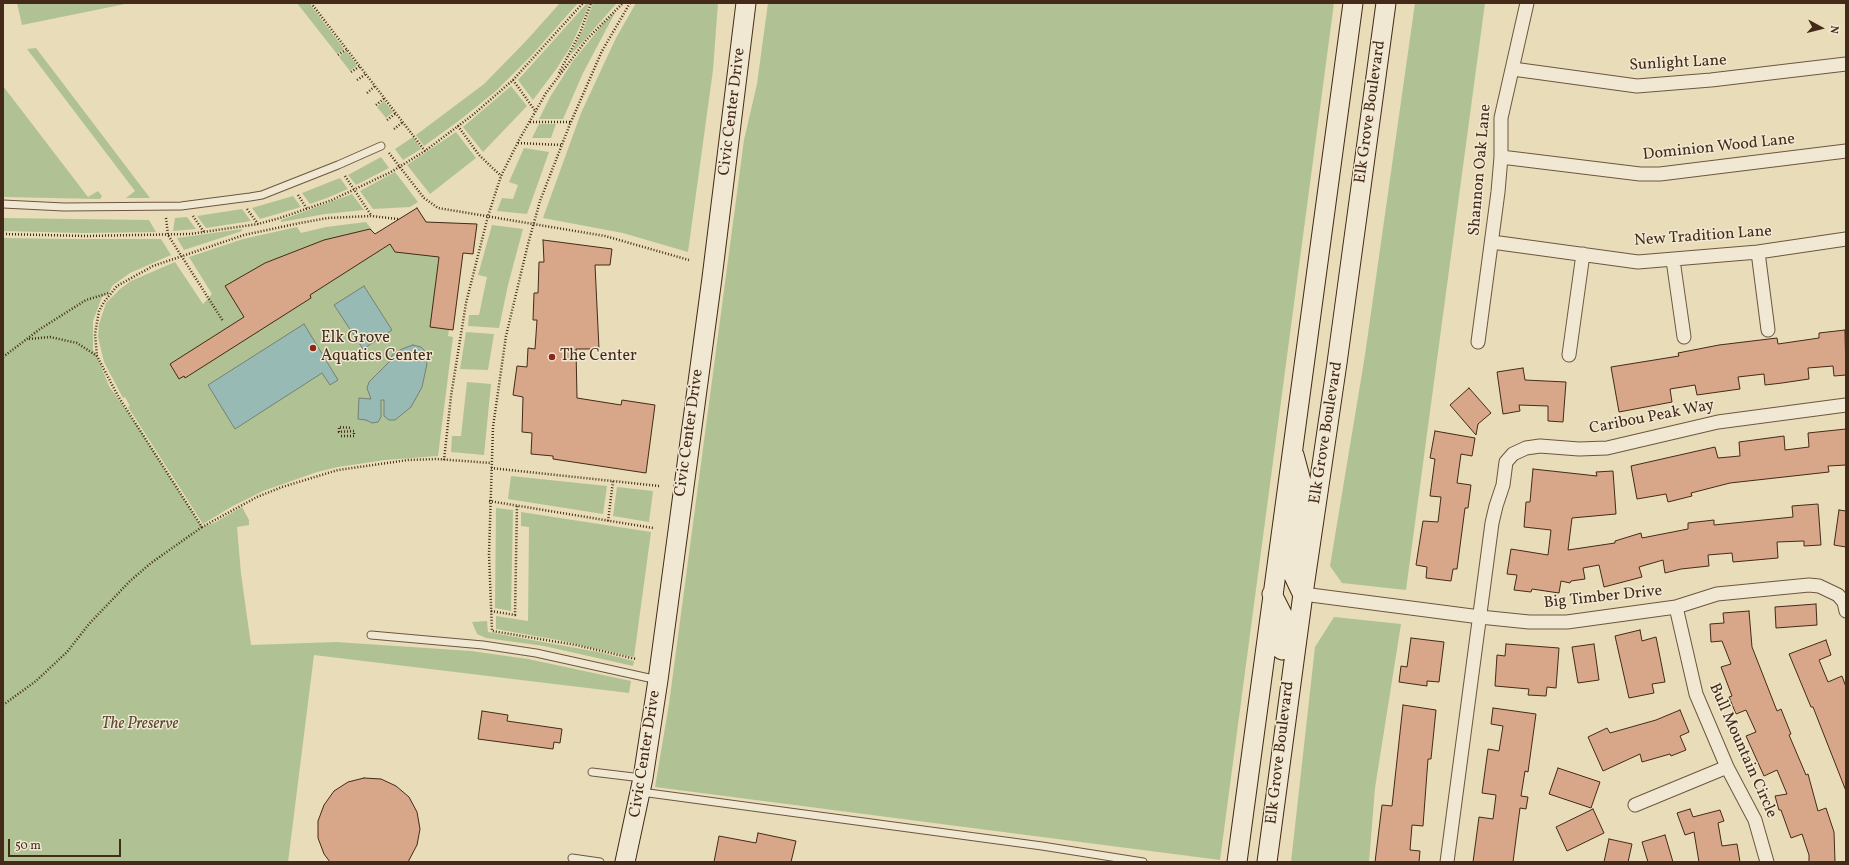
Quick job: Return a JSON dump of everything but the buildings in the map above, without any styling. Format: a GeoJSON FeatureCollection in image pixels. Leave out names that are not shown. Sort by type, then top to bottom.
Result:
{"type":"FeatureCollection","features":[{"type":"Feature","properties":{"kind":"main road","name":"Civic Center Drive"},"geometry":{"type":"LineString","coordinates":[[625,862],[642,785],[658,680],[712,278],[746,3]]}},
{"type":"Feature","properties":{"kind":"main road","name":"Elk Grove Boulevard"},"geometry":{"type":"LineString","coordinates":[[1237,862],[1353,3]]}},
{"type":"Feature","properties":{"kind":"main road","name":"Elk Grove Boulevard"},"geometry":{"type":"LineString","coordinates":[[1267,862],[1302,594],[1338,355],[1386,3]]}},
{"type":"Feature","properties":{"kind":"main road"},"geometry":{"type":"LineString","coordinates":[[1292,448],[1302,485],[1292,554],[1293,574],[1302,594]]}},
{"type":"Feature","properties":{"kind":"main road"},"geometry":{"type":"LineString","coordinates":[[1272,594],[1285,620],[1269,746],[1272,767],[1278,781]]}},
{"type":"Feature","properties":{"kind":"street","name":"Shannon Oak Lane"},"geometry":{"type":"LineString","coordinates":[[1478,342],[1492,242],[1501,157],[1501,118],[1527,3]]}},
{"type":"Feature","properties":{"kind":"street","name":"Sunlight Lane"},"geometry":{"type":"LineString","coordinates":[[1513,69],[1637,86],[1711,80],[1846,64]]}},
{"type":"Feature","properties":{"kind":"street","name":"Dominion Wood Lane"},"geometry":{"type":"LineString","coordinates":[[1501,157],[1640,174],[1660,174],[1846,152]]}},
{"type":"Feature","properties":{"kind":"street","name":"New Tradition Lane"},"geometry":{"type":"LineString","coordinates":[[1492,242],[1638,262],[1758,252],[1846,242]]}},
{"type":"Feature","properties":{"kind":"street"},"geometry":{"type":"LineString","coordinates":[[1758,252],[1768,330]]}},
{"type":"Feature","properties":{"kind":"street"},"geometry":{"type":"LineString","coordinates":[[1569,355],[1583,254]]}},
{"type":"Feature","properties":{"kind":"street"},"geometry":{"type":"LineString","coordinates":[[1673,260],[1684,337]]}},
{"type":"Feature","properties":{"kind":"street","name":"Caribou Peak Way"},"geometry":{"type":"LineString","coordinates":[[1480,617],[1494,512],[1503,486],[1506,462],[1513,454],[1526,448],[1540,446],[1579,449],[1607,448],[1718,422],[1846,405]]}},
{"type":"Feature","properties":{"kind":"street","name":"Big Timber Drive"},"geometry":{"type":"LineString","coordinates":[[1302,594],[1480,617],[1529,622],[1567,622],[1676,607],[1717,594],[1809,585],[1823,587],[1838,595],[1844,602],[1846,611]]}},
{"type":"Feature","properties":{"kind":"street","name":"Bull Mountain Circle"},"geometry":{"type":"LineString","coordinates":[[1676,607],[1696,694],[1727,767],[1755,820],[1768,862]]}},
{"type":"Feature","properties":{"kind":"street"},"geometry":{"type":"LineString","coordinates":[[1447,862],[1480,617]]}},
{"type":"Feature","properties":{"kind":"street"},"geometry":{"type":"LineString","coordinates":[[1635,806],[1727,767]]}},
{"type":"Feature","properties":{"kind":"lane"},"geometry":{"type":"LineString","coordinates":[[3,204],[64,207],[181,206],[250,197],[262,195],[381,146]]}},
{"type":"Feature","properties":{"kind":"lane"},"geometry":{"type":"LineString","coordinates":[[371,636],[483,645],[572,660],[658,680]]}},
{"type":"Feature","properties":{"kind":"lane"},"geometry":{"type":"LineString","coordinates":[[592,772],[642,785],[1143,862]]}},
{"type":"Feature","properties":{"kind":"lane"},"geometry":{"type":"LineString","coordinates":[[572,858],[600,862]]}},
{"type":"Feature","properties":{"kind":"path"},"geometry":{"type":"LineString","coordinates":[[312,3],[425,151]]}},
{"type":"Feature","properties":{"kind":"path"},"geometry":{"type":"LineString","coordinates":[[444,460],[451,396],[466,303],[488,216],[501,176],[518,142],[555,81],[580,33],[591,3]]}},
{"type":"Feature","properties":{"kind":"path"},"geometry":{"type":"LineString","coordinates":[[555,81],[587,39],[623,3]]}},
{"type":"Feature","properties":{"kind":"path"},"geometry":{"type":"LineString","coordinates":[[630,3],[602,51],[571,122],[561,145],[534,223],[506,336],[493,427],[489,501],[489,554],[492,631],[570,644],[636,659]]}},
{"type":"Feature","properties":{"kind":"path"},"geometry":{"type":"LineString","coordinates":[[338,55],[347,49]]}},
{"type":"Feature","properties":{"kind":"path"},"geometry":{"type":"LineString","coordinates":[[351,72],[360,66]]}},
{"type":"Feature","properties":{"kind":"path"},"geometry":{"type":"LineString","coordinates":[[357,80],[366,74]]}},
{"type":"Feature","properties":{"kind":"path"},"geometry":{"type":"LineString","coordinates":[[513,80],[536,112]]}},
{"type":"Feature","properties":{"kind":"path"},"geometry":{"type":"LineString","coordinates":[[367,93],[375,86]]}},
{"type":"Feature","properties":{"kind":"path"},"geometry":{"type":"LineString","coordinates":[[376,105],[384,98]]}},
{"type":"Feature","properties":{"kind":"path"},"geometry":{"type":"LineString","coordinates":[[387,120],[396,113]]}},
{"type":"Feature","properties":{"kind":"path"},"geometry":{"type":"LineString","coordinates":[[394,129],[403,122]]}},
{"type":"Feature","properties":{"kind":"path"},"geometry":{"type":"LineString","coordinates":[[530,122],[571,122]]}},
{"type":"Feature","properties":{"kind":"path"},"geometry":{"type":"LineString","coordinates":[[458,126],[479,155],[501,176]]}},
{"type":"Feature","properties":{"kind":"path"},"geometry":{"type":"LineString","coordinates":[[518,142],[561,145]]}},
{"type":"Feature","properties":{"kind":"path"},"geometry":{"type":"LineString","coordinates":[[388,153],[424,198],[438,208],[605,236],[689,260]]}},
{"type":"Feature","properties":{"kind":"path"},"geometry":{"type":"LineString","coordinates":[[345,176],[371,216]]}},
{"type":"Feature","properties":{"kind":"path"},"geometry":{"type":"LineString","coordinates":[[298,195],[308,209]]}},
{"type":"Feature","properties":{"kind":"path"},"geometry":{"type":"LineString","coordinates":[[247,209],[258,224]]}},
{"type":"Feature","properties":{"kind":"path"},"geometry":{"type":"LineString","coordinates":[[193,216],[204,232]]}},
{"type":"Feature","properties":{"kind":"path"},"geometry":{"type":"LineString","coordinates":[[202,528],[118,396],[97,356],[95,334],[97,319],[99,311],[109,293],[117,286],[141,272],[180,256],[216,243],[268,229],[328,218],[371,216],[398,219]]}},
{"type":"Feature","properties":{"kind":"path"},"geometry":{"type":"LineString","coordinates":[[166,218],[168,235],[180,256],[223,321]]}},
{"type":"Feature","properties":{"kind":"path"},"geometry":{"type":"LineString","coordinates":[[265,222],[268,229]]}},
{"type":"Feature","properties":{"kind":"path"},"geometry":{"type":"LineString","coordinates":[[3,357],[29,339],[40,329],[86,300],[109,293]]}},
{"type":"Feature","properties":{"kind":"path"},"geometry":{"type":"LineString","coordinates":[[29,339],[50,337],[77,343],[97,356]]}},
{"type":"Feature","properties":{"kind":"path"},"geometry":{"type":"LineString","coordinates":[[340,436],[354,436],[354,432],[339,432],[339,428],[352,428]]}},
{"type":"Feature","properties":{"kind":"path"},"geometry":{"type":"LineString","coordinates":[[3,705],[36,681],[67,652],[98,614],[130,581],[151,563],[202,528],[257,497],[308,478],[338,470],[377,463],[408,460],[444,460],[491,463]]}},
{"type":"Feature","properties":{"kind":"path"},"geometry":{"type":"LineString","coordinates":[[491,468],[659,486]]}},
{"type":"Feature","properties":{"kind":"path"},"geometry":{"type":"LineString","coordinates":[[608,521],[613,481]]}},
{"type":"Feature","properties":{"kind":"path"},"geometry":{"type":"LineString","coordinates":[[489,501],[653,528]]}},
{"type":"Feature","properties":{"kind":"path"},"geometry":{"type":"LineString","coordinates":[[491,611],[515,615],[517,506]]}},
{"type":"Feature","properties":{"kind":"green space"},"geometry":{"type":"Polygon","coordinates":[[[17,3],[130,3],[22,25],[17,3]]]}},
{"type":"Feature","properties":{"kind":"green space"},"geometry":{"type":"Polygon","coordinates":[[[297,3],[309,3],[344,49],[337,54],[297,3]]]}},
{"type":"Feature","properties":{"kind":"green space"},"geometry":{"type":"Polygon","coordinates":[[[560,3],[578,3],[532,55],[496,91],[424,146],[416,135],[484,84],[526,41],[560,3]]]}},
{"type":"Feature","properties":{"kind":"green space"},"geometry":{"type":"Polygon","coordinates":[[[587,3],[589,3],[585,15],[571,46],[557,68],[533,100],[518,80],[587,3]]]}},
{"type":"Feature","properties":{"kind":"green space"},"geometry":{"type":"Polygon","coordinates":[[[593,3],[617,3],[569,57],[584,28],[593,3]]]}},
{"type":"Feature","properties":{"kind":"green space"},"geometry":{"type":"Polygon","coordinates":[[[636,3],[718,3],[713,70],[688,252],[623,233],[543,218],[581,113],[616,38],[636,3]]]}},
{"type":"Feature","properties":{"kind":"green space"},"geometry":{"type":"Polygon","coordinates":[[[768,3],[1334,3],[1220,860],[655,787],[669,704],[744,140],[757,84],[768,3]]]}},
{"type":"Feature","properties":{"kind":"green space"},"geometry":{"type":"Polygon","coordinates":[[[1415,3],[1485,3],[1406,590],[1342,583],[1330,566],[1365,355],[1415,3]]]}},
{"type":"Feature","properties":{"kind":"green space"},"geometry":{"type":"Polygon","coordinates":[[[616,11],[583,73],[563,119],[539,119],[550,97],[573,61],[603,24],[616,11]]]}},
{"type":"Feature","properties":{"kind":"green space"},"geometry":{"type":"Polygon","coordinates":[[[36,48],[150,198],[126,198],[135,191],[27,49],[36,48]]]}},
{"type":"Feature","properties":{"kind":"green space"},"geometry":{"type":"Polygon","coordinates":[[[346,51],[357,65],[350,71],[339,57],[346,51]]]}},
{"type":"Feature","properties":{"kind":"green space"},"geometry":{"type":"Polygon","coordinates":[[[3,86],[88,197],[98,191],[102,196],[100,199],[3,197],[3,86]]]}},
{"type":"Feature","properties":{"kind":"green space"},"geometry":{"type":"Polygon","coordinates":[[[511,86],[527,106],[483,152],[463,127],[511,86]]]}},
{"type":"Feature","properties":{"kind":"green space"},"geometry":{"type":"Polygon","coordinates":[[[384,101],[393,112],[386,118],[377,107],[384,101]]]}},
{"type":"Feature","properties":{"kind":"green space"},"geometry":{"type":"Polygon","coordinates":[[[539,124],[556,124],[551,138],[532,138],[539,124]]]}},
{"type":"Feature","properties":{"kind":"green space"},"geometry":{"type":"Polygon","coordinates":[[[456,132],[476,158],[430,194],[407,165],[456,132]]]}},
{"type":"Feature","properties":{"kind":"green space"},"geometry":{"type":"Polygon","coordinates":[[[413,137],[421,149],[403,160],[395,149],[413,137]]]}},
{"type":"Feature","properties":{"kind":"green space"},"geometry":{"type":"Polygon","coordinates":[[[524,148],[549,152],[527,214],[497,211],[502,198],[513,199],[518,185],[509,182],[524,148]]]}},
{"type":"Feature","properties":{"kind":"green space"},"geometry":{"type":"Polygon","coordinates":[[[381,157],[389,168],[356,185],[348,175],[381,157]]]}},
{"type":"Feature","properties":{"kind":"green space"},"geometry":{"type":"Polygon","coordinates":[[[395,172],[418,202],[410,207],[373,209],[360,191],[395,172]]]}},
{"type":"Feature","properties":{"kind":"green space"},"geometry":{"type":"Polygon","coordinates":[[[340,178],[348,189],[327,198],[310,204],[302,193],[340,178]]]}},
{"type":"Feature","properties":{"kind":"green space"},"geometry":{"type":"Polygon","coordinates":[[[352,194],[364,210],[325,214],[281,222],[281,220],[352,194]]]}},
{"type":"Feature","properties":{"kind":"green space"},"geometry":{"type":"Polygon","coordinates":[[[293,196],[301,207],[260,219],[252,208],[293,196]]]}},
{"type":"Feature","properties":{"kind":"green space","name":"Elk Grove Aquatics Center"},"geometry":{"type":"Polygon","coordinates":[[[417,208],[427,222],[477,224],[473,254],[463,253],[458,291],[456,291],[454,304],[456,305],[453,330],[449,330],[448,336],[453,337],[438,456],[385,460],[338,467],[317,472],[263,491],[231,507],[203,524],[128,407],[130,406],[125,397],[123,398],[104,362],[98,337],[99,324],[106,303],[120,289],[131,281],[175,262],[203,304],[212,294],[189,257],[243,239],[297,227],[301,233],[326,227],[366,222],[372,230],[367,233],[370,237],[417,208]]]}},
{"type":"Feature","properties":{"kind":"green space"},"geometry":{"type":"Polygon","coordinates":[[[242,209],[251,221],[206,228],[197,216],[242,209]]]}},
{"type":"Feature","properties":{"kind":"green space"},"geometry":{"type":"Polygon","coordinates":[[[187,217],[196,229],[173,231],[175,218],[187,217]]]}},
{"type":"Feature","properties":{"kind":"green space"},"geometry":{"type":"Polygon","coordinates":[[[3,218],[149,220],[156,232],[82,233],[3,231],[3,218]]]}},
{"type":"Feature","properties":{"kind":"green space"},"geometry":{"type":"Polygon","coordinates":[[[492,225],[523,229],[508,285],[499,328],[468,326],[469,315],[479,315],[487,277],[478,275],[492,225]]]}},
{"type":"Feature","properties":{"kind":"green space"},"geometry":{"type":"Polygon","coordinates":[[[242,229],[242,231],[184,250],[177,238],[242,229]]]}},
{"type":"Feature","properties":{"kind":"green space","name":"The Preserve"},"geometry":{"type":"Polygon","coordinates":[[[3,238],[161,239],[171,255],[130,273],[112,286],[109,293],[102,297],[93,321],[93,350],[97,356],[109,386],[137,425],[202,527],[214,523],[242,507],[249,520],[249,525],[237,527],[241,574],[251,645],[336,642],[471,651],[528,659],[631,681],[629,693],[314,655],[288,862],[3,862],[3,238]]]}},
{"type":"Feature","properties":{"kind":"green space"},"geometry":{"type":"Polygon","coordinates":[[[466,332],[494,334],[488,370],[460,369],[466,332]]]}},
{"type":"Feature","properties":{"kind":"green space"},"geometry":{"type":"Polygon","coordinates":[[[467,382],[491,384],[484,455],[451,452],[452,436],[461,436],[467,382]]]}},
{"type":"Feature","properties":{"kind":"green space"},"geometry":{"type":"Polygon","coordinates":[[[511,476],[607,486],[603,514],[508,499],[511,476]]]}},
{"type":"Feature","properties":{"kind":"green space"},"geometry":{"type":"Polygon","coordinates":[[[617,487],[653,491],[649,522],[613,516],[617,487]]]}},
{"type":"Feature","properties":{"kind":"green space"},"geometry":{"type":"Polygon","coordinates":[[[496,508],[513,510],[511,611],[495,608],[496,508]]]}},
{"type":"Feature","properties":{"kind":"green space"},"geometry":{"type":"Polygon","coordinates":[[[521,512],[651,532],[634,657],[558,640],[496,629],[496,616],[528,621],[529,527],[521,526],[521,512]]]}},
{"type":"Feature","properties":{"kind":"green space"},"geometry":{"type":"Polygon","coordinates":[[[1334,617],[1401,624],[1375,788],[1369,862],[1291,862],[1315,647],[1334,617]]]}},
{"type":"Feature","properties":{"kind":"green space"},"geometry":{"type":"Polygon","coordinates":[[[487,621],[488,632],[598,652],[634,661],[633,666],[544,646],[486,638],[477,634],[472,622],[487,621]]]}},
{"type":"Feature","properties":{"kind":"water"},"geometry":{"type":"Polygon","coordinates":[[[364,286],[392,330],[363,349],[334,305],[364,286]]]}},
{"type":"Feature","properties":{"kind":"water"},"geometry":{"type":"Polygon","coordinates":[[[304,324],[338,380],[330,385],[322,373],[235,429],[208,385],[304,324]]]}},
{"type":"Feature","properties":{"kind":"water"},"geometry":{"type":"Polygon","coordinates":[[[413,345],[421,347],[424,350],[427,364],[422,387],[411,407],[395,420],[389,420],[384,416],[384,400],[381,400],[381,417],[378,422],[372,423],[366,420],[358,419],[359,398],[371,399],[367,388],[369,382],[389,362],[393,354],[413,345]]]}},
{"type":"Feature","properties":{"kind":"place","name":"Elk Grove Aquatics Center"},"geometry":{"type":"Point","coordinates":[313,348]}},
{"type":"Feature","properties":{"kind":"place","name":"The Center"},"geometry":{"type":"Point","coordinates":[552,357]}}]}
